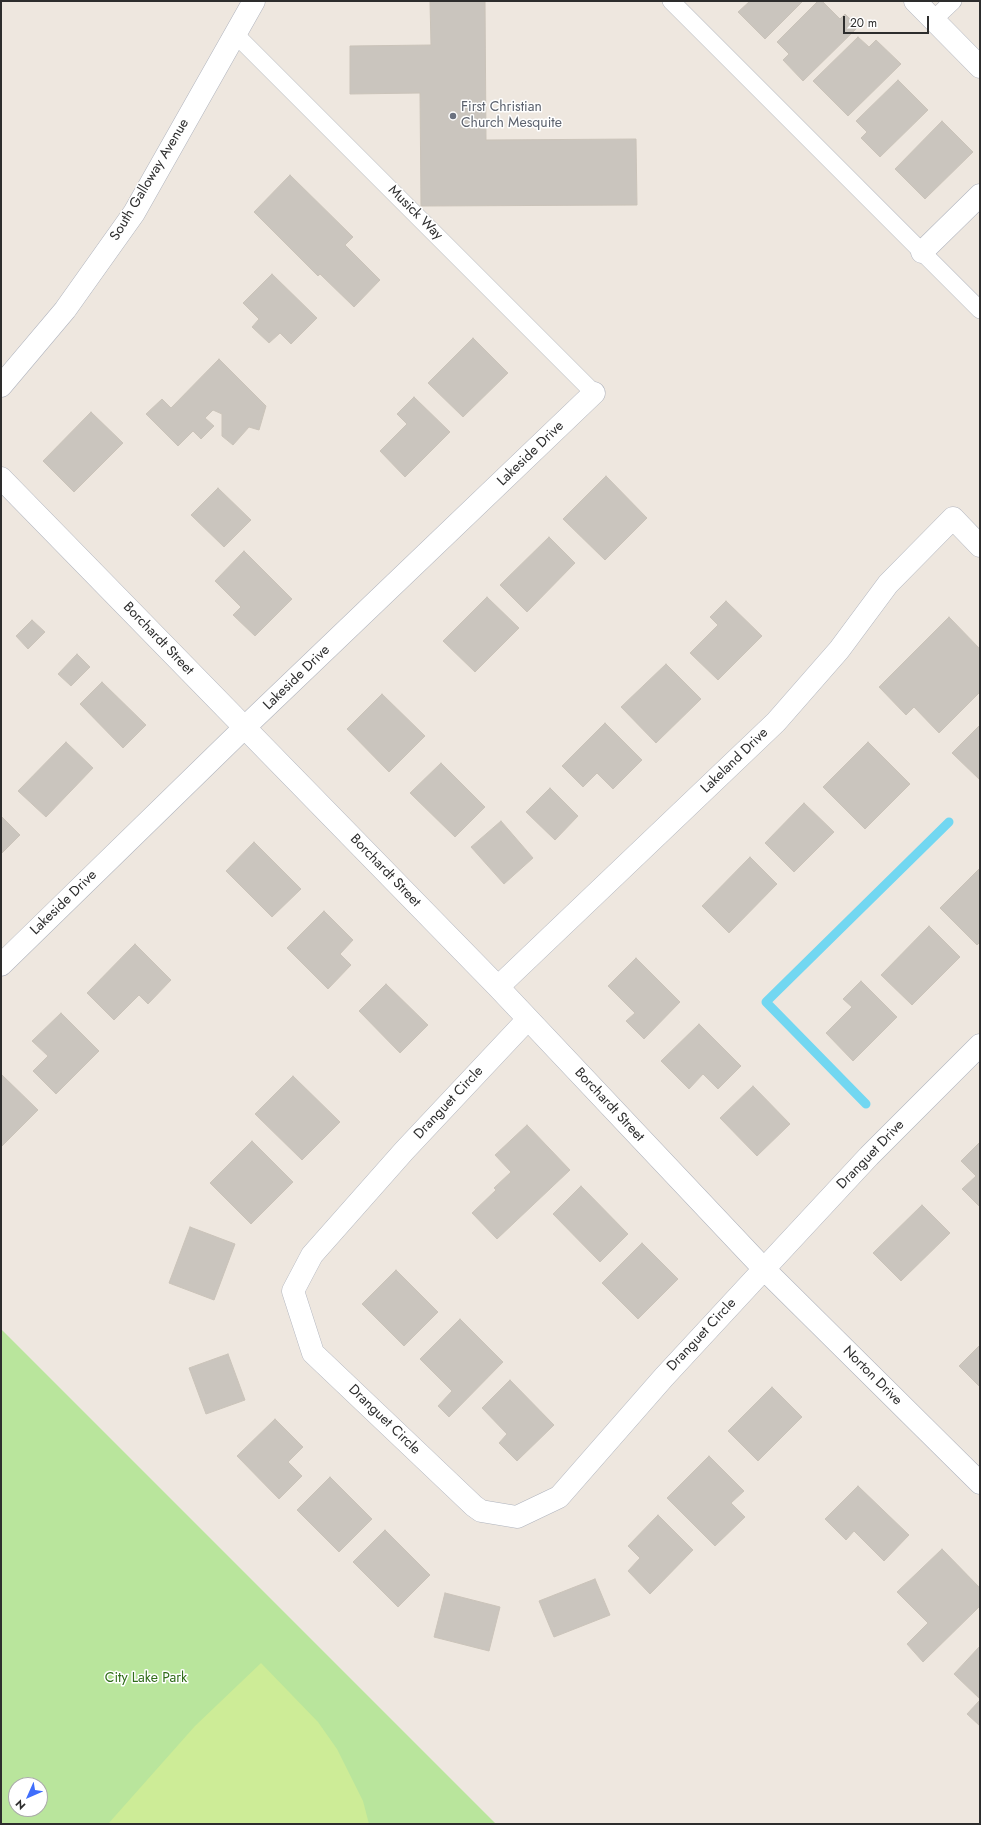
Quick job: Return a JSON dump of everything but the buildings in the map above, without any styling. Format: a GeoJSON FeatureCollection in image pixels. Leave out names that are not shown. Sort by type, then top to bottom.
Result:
{"type":"FeatureCollection","features":[{"type":"Feature","properties":{"kind":"street","name":"South Galloway Avenue"},"geometry":{"type":"LineString","coordinates":[[1,386],[66,310],[134,213],[254,1]]}},
{"type":"Feature","properties":{"kind":"street"},"geometry":{"type":"LineString","coordinates":[[915,1],[980,67]]}},
{"type":"Feature","properties":{"kind":"street"},"geometry":{"type":"LineString","coordinates":[[922,252],[980,194]]}},
{"type":"Feature","properties":{"kind":"street","name":"Lakeside Drive"},"geometry":{"type":"LineString","coordinates":[[1,964],[594,393]]}},
{"type":"Feature","properties":{"kind":"street","name":"Borchardt Street"},"geometry":{"type":"LineString","coordinates":[[1,478],[498,987],[764,1268]]}},
{"type":"Feature","properties":{"kind":"street","name":"Lakeland Drive"},"geometry":{"type":"LineString","coordinates":[[498,987],[776,722],[839,650],[888,584],[953,518],[980,546]]}},
{"type":"Feature","properties":{"kind":"street","name":"Dranguet Circle"},"geometry":{"type":"LineString","coordinates":[[528,1019],[404,1151],[312,1255],[293,1291],[313,1353],[481,1512],[517,1517],[559,1497],[664,1377],[764,1268]]}},
{"type":"Feature","properties":{"kind":"street","name":"Dranguet Drive"},"geometry":{"type":"LineString","coordinates":[[764,1268],[869,1156],[980,1045]]}},
{"type":"Feature","properties":{"kind":"street","name":"Norton Drive"},"geometry":{"type":"LineString","coordinates":[[764,1268],[980,1483]]}},
{"type":"Feature","properties":{"kind":"lane"},"geometry":{"type":"LineString","coordinates":[[671,1],[980,310]]}},
{"type":"Feature","properties":{"kind":"lane"},"geometry":{"type":"LineString","coordinates":[[933,20],[952,1]]}},
{"type":"Feature","properties":{"kind":"lane","name":"Musick Way"},"geometry":{"type":"LineString","coordinates":[[235,34],[594,393]]}},
{"type":"Feature","properties":{"kind":"green space","name":"City Lake Park"},"geometry":{"type":"Polygon","coordinates":[[[1,1329],[496,1824],[1,1824],[1,1329]]]}},
{"type":"Feature","properties":{"kind":"green space"},"geometry":{"type":"Polygon","coordinates":[[[261,1663],[318,1722],[337,1749],[363,1801],[369,1824],[108,1824],[195,1726],[261,1663]]]}},
{"type":"Feature","properties":{"kind":"waterway"},"geometry":{"type":"LineString","coordinates":[[866,1104],[766,1002],[949,822]]}},
{"type":"Feature","properties":{"kind":"place","name":"First Christian Church Mesquite"},"geometry":{"type":"Point","coordinates":[453,116]}}]}
